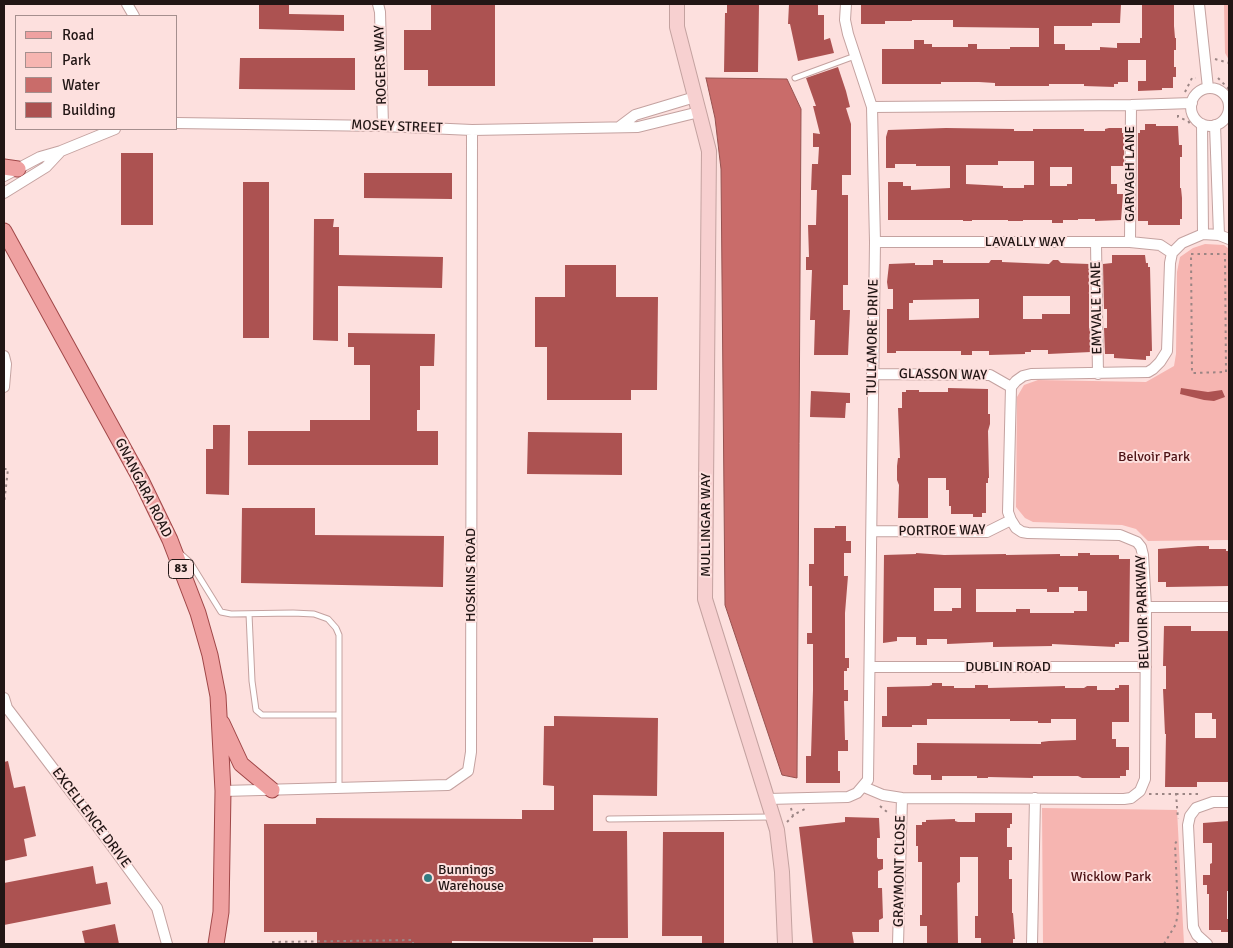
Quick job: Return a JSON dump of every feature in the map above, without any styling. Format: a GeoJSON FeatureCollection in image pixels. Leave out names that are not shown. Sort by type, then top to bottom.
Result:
{"type":"FeatureCollection","features":[{"type":"Feature","properties":{"kind":"main road","name":"GNANGARA ROAD"},"geometry":{"type":"LineString","coordinates":[[4,232],[141,480],[173,548],[198,613],[210,655],[218,696],[223,791],[221,912],[216,944]]}},
{"type":"Feature","properties":{"kind":"main road"},"geometry":{"type":"LineString","coordinates":[[219,715],[241,764],[272,790]]}},
{"type":"Feature","properties":{"kind":"street"},"geometry":{"type":"LineString","coordinates":[[127,4],[133,15]]}},
{"type":"Feature","properties":{"kind":"street","name":"ROGERS WAY"},"geometry":{"type":"LineString","coordinates":[[378,4],[380,12],[383,126]]}},
{"type":"Feature","properties":{"kind":"street","name":"MULLINGAR WAY"},"geometry":{"type":"LineString","coordinates":[[677,4],[677,27],[709,151],[705,599],[777,830],[782,872],[785,944]]}},
{"type":"Feature","properties":{"kind":"street","name":"TULLAMORE DRIVE"},"geometry":{"type":"LineString","coordinates":[[846,4],[845,20],[872,107],[875,242],[872,374],[872,532],[869,772],[868,780],[864,787]]}},
{"type":"Feature","properties":{"kind":"street"},"geometry":{"type":"LineString","coordinates":[[1199,4],[1208,88]]}},
{"type":"Feature","properties":{"kind":"street"},"geometry":{"type":"LineString","coordinates":[[1208,88],[1220,91],[1225,96],[1229,107],[1224,119],[1216,125],[1209,126],[1202,124],[1193,115],[1192,103],[1198,92],[1208,88]]}},
{"type":"Feature","properties":{"kind":"street"},"geometry":{"type":"LineString","coordinates":[[618,127],[636,115],[695,97]]}},
{"type":"Feature","properties":{"kind":"street"},"geometry":{"type":"LineString","coordinates":[[872,107],[1131,106],[1192,103]]}},
{"type":"Feature","properties":{"kind":"street","name":"GARVAGH LANE"},"geometry":{"type":"LineString","coordinates":[[1130,242],[1131,106]]}},
{"type":"Feature","properties":{"kind":"street","name":"MOSEY STREET"},"geometry":{"type":"LineString","coordinates":[[178,123],[383,126],[472,130],[638,127],[699,112]]}},
{"type":"Feature","properties":{"kind":"street"},"geometry":{"type":"LineString","coordinates":[[1202,124],[1203,234]]}},
{"type":"Feature","properties":{"kind":"street"},"geometry":{"type":"LineString","coordinates":[[1216,125],[1219,235]]}},
{"type":"Feature","properties":{"kind":"street"},"geometry":{"type":"LineString","coordinates":[[4,176],[11,168],[112,130]]}},
{"type":"Feature","properties":{"kind":"street","name":"HOSKINS ROAD"},"geometry":{"type":"LineString","coordinates":[[223,791],[448,785],[468,771],[471,752],[472,130]]}},
{"type":"Feature","properties":{"kind":"street"},"geometry":{"type":"LineString","coordinates":[[4,193],[46,168],[60,151]]}},
{"type":"Feature","properties":{"kind":"street"},"geometry":{"type":"LineString","coordinates":[[1011,520],[1008,512],[1011,387],[1023,376],[1031,374],[1148,372],[1157,366],[1163,358],[1168,341],[1170,263],[1172,254],[1182,243],[1203,234],[1219,235],[1229,239]]}},
{"type":"Feature","properties":{"kind":"street","name":"LAVALLY WAY"},"geometry":{"type":"LineString","coordinates":[[875,242],[1130,242],[1160,245],[1172,254]]}},
{"type":"Feature","properties":{"kind":"street","name":"EMYVALE LANE"},"geometry":{"type":"LineString","coordinates":[[1096,243],[1098,374]]}},
{"type":"Feature","properties":{"kind":"street"},"geometry":{"type":"LineString","coordinates":[[4,356],[6,364],[4,387]]}},
{"type":"Feature","properties":{"kind":"street","name":"GLASSON WAY"},"geometry":{"type":"LineString","coordinates":[[872,374],[990,375],[1011,387]]}},
{"type":"Feature","properties":{"kind":"street","name":"PORTROE WAY"},"geometry":{"type":"LineString","coordinates":[[872,532],[987,532],[1011,520]]}},
{"type":"Feature","properties":{"kind":"street","name":"BELVOIR PARKWAY"},"geometry":{"type":"LineString","coordinates":[[1011,520],[1022,532],[1112,534],[1126,536],[1140,547],[1143,555],[1146,607],[1145,779],[1141,789]]}},
{"type":"Feature","properties":{"kind":"street"},"geometry":{"type":"LineString","coordinates":[[1146,607],[1229,607]]}},
{"type":"Feature","properties":{"kind":"street","name":"DUBLIN ROAD"},"geometry":{"type":"LineString","coordinates":[[870,667],[1146,667]]}},
{"type":"Feature","properties":{"kind":"street","name":"EXCELLENCE DRIVE"},"geometry":{"type":"LineString","coordinates":[[5,705],[157,908],[167,944]]}},
{"type":"Feature","properties":{"kind":"street"},"geometry":{"type":"LineString","coordinates":[[768,799],[848,797],[857,794],[864,787],[883,795],[902,798],[1124,799],[1131,798],[1141,789]]}},
{"type":"Feature","properties":{"kind":"street","name":"GRAYMONT CLOSE"},"geometry":{"type":"LineString","coordinates":[[898,944],[902,798]]}},
{"type":"Feature","properties":{"kind":"street"},"geometry":{"type":"LineString","coordinates":[[1032,944],[1035,798]]}},
{"type":"Feature","properties":{"kind":"street"},"geometry":{"type":"LineString","coordinates":[[1207,944],[1197,935],[1193,927],[1188,825],[1190,816],[1196,808],[1213,802],[1229,802]]}},
{"type":"Feature","properties":{"kind":"lane"},"geometry":{"type":"LineString","coordinates":[[795,78],[855,56]]}},
{"type":"Feature","properties":{"kind":"lane"},"geometry":{"type":"LineString","coordinates":[[173,548],[190,562],[220,612],[231,614],[307,614],[328,619],[336,628],[339,635],[339,788]]}},
{"type":"Feature","properties":{"kind":"lane"},"geometry":{"type":"LineString","coordinates":[[250,614],[252,681],[256,710],[267,715],[339,715]]}},
{"type":"Feature","properties":{"kind":"lane"},"geometry":{"type":"LineString","coordinates":[[609,819],[773,817]]}},
{"type":"Feature","properties":{"kind":"path"},"geometry":{"type":"LineString","coordinates":[[1210,59],[1229,63]]}},
{"type":"Feature","properties":{"kind":"path"},"geometry":{"type":"LineString","coordinates":[[1191,254],[1225,254],[1226,372],[1192,372],[1191,254]]}},
{"type":"Feature","properties":{"kind":"path"},"geometry":{"type":"LineString","coordinates":[[4,469],[8,469],[4,504]]}},
{"type":"Feature","properties":{"kind":"path"},"geometry":{"type":"LineString","coordinates":[[1141,789],[1148,794],[1176,794],[1178,821]]}},
{"type":"Feature","properties":{"kind":"path"},"geometry":{"type":"LineString","coordinates":[[1164,944],[1176,924],[1178,911],[1175,844],[1179,838]]}},
{"type":"Feature","properties":{"kind":"path"},"geometry":{"type":"LineString","coordinates":[[272,942],[413,940],[413,944]]}},
{"type":"Feature","properties":{"kind":"green space"},"geometry":{"type":"Polygon","coordinates":[[[1224,4],[1229,4],[1229,60],[1225,53],[1224,4]]]}},
{"type":"Feature","properties":{"kind":"green space","name":"Belvoir Park"},"geometry":{"type":"Polygon","coordinates":[[[1205,244],[1224,245],[1229,249],[1229,540],[1148,541],[1136,529],[1122,525],[1033,522],[1025,518],[1016,507],[1017,397],[1024,385],[1038,380],[1146,382],[1174,366],[1176,354],[1177,272],[1180,257],[1193,248],[1205,244]]]}},
{"type":"Feature","properties":{"kind":"green space","name":"Wicklow Park"},"geometry":{"type":"Polygon","coordinates":[[[1042,808],[1177,810],[1184,944],[1043,944],[1042,808]]]}},
{"type":"Feature","properties":{"kind":"water"},"geometry":{"type":"Polygon","coordinates":[[[706,78],[787,79],[801,109],[797,778],[782,775],[725,605],[721,169],[715,118],[706,78]]]}},
{"type":"Feature","properties":{"kind":"building"},"geometry":{"type":"Polygon","coordinates":[[[259,4],[289,4],[289,14],[344,15],[344,31],[259,29],[259,4]]]}},
{"type":"Feature","properties":{"kind":"building"},"geometry":{"type":"Polygon","coordinates":[[[431,4],[495,4],[495,86],[428,86],[428,70],[404,70],[404,30],[431,30],[431,4]]]}},
{"type":"Feature","properties":{"kind":"building"},"geometry":{"type":"Polygon","coordinates":[[[727,4],[759,4],[758,72],[724,72],[725,13],[727,13],[727,4]]]}},
{"type":"Feature","properties":{"kind":"building"},"geometry":{"type":"Polygon","coordinates":[[[789,4],[818,4],[818,15],[824,15],[824,40],[830,38],[834,53],[798,61],[790,24],[788,24],[789,4]]]}},
{"type":"Feature","properties":{"kind":"building"},"geometry":{"type":"Polygon","coordinates":[[[861,4],[1121,4],[1120,23],[1092,23],[1092,26],[1054,26],[1054,44],[1065,44],[1065,50],[1100,50],[1100,47],[1117,48],[1117,43],[1140,43],[1140,38],[1142,38],[1142,4],[1174,4],[1176,50],[1174,50],[1174,67],[1176,67],[1176,77],[1173,77],[1173,88],[1138,91],[1138,81],[1146,81],[1146,60],[1128,60],[1128,82],[1118,82],[1118,84],[1114,84],[1114,87],[1084,86],[1084,84],[995,86],[995,83],[979,82],[882,84],[882,49],[914,49],[914,40],[924,40],[924,44],[932,44],[932,47],[968,47],[968,44],[977,44],[977,49],[1039,47],[1039,28],[953,27],[953,20],[885,21],[885,24],[861,24],[861,4]]]}},
{"type":"Feature","properties":{"kind":"building"},"geometry":{"type":"Polygon","coordinates":[[[240,58],[355,58],[355,90],[239,89],[240,58]]]}},
{"type":"Feature","properties":{"kind":"building"},"geometry":{"type":"Polygon","coordinates":[[[838,67],[850,107],[846,108],[851,124],[851,175],[842,175],[842,195],[848,195],[848,285],[843,285],[843,310],[850,310],[848,355],[814,355],[815,320],[810,320],[812,270],[806,270],[806,257],[809,257],[808,225],[816,225],[817,190],[811,190],[812,164],[818,164],[819,147],[813,147],[813,133],[820,134],[813,106],[816,106],[806,78],[838,67]]]}},
{"type":"Feature","properties":{"kind":"building"},"geometry":{"type":"Polygon","coordinates":[[[1145,124],[1178,126],[1179,145],[1182,145],[1180,188],[1182,219],[1180,219],[1180,225],[1148,225],[1148,221],[1138,221],[1138,133],[1140,133],[1140,130],[1145,130],[1145,124]]]}},
{"type":"Feature","properties":{"kind":"building"},"geometry":{"type":"Polygon","coordinates":[[[946,128],[1014,129],[1014,131],[1084,129],[1084,131],[1105,131],[1105,129],[1109,128],[1122,128],[1122,133],[1124,133],[1124,166],[1111,166],[1111,184],[1117,184],[1117,194],[1123,194],[1121,220],[1095,221],[1095,219],[1078,219],[1063,220],[1063,223],[1052,223],[1052,220],[888,220],[888,182],[903,182],[903,186],[911,186],[911,190],[950,188],[950,166],[895,164],[895,168],[886,168],[886,137],[888,130],[946,128]],[[998,161],[998,165],[966,165],[966,184],[1003,186],[1003,188],[1024,188],[1024,185],[1034,185],[1034,161],[998,161]],[[1050,167],[1050,186],[1067,186],[1067,184],[1072,184],[1072,167],[1050,167]]]}},
{"type":"Feature","properties":{"kind":"building"},"geometry":{"type":"Polygon","coordinates":[[[121,153],[153,153],[153,225],[121,225],[121,153]]]}},
{"type":"Feature","properties":{"kind":"building"},"geometry":{"type":"Polygon","coordinates":[[[364,173],[452,173],[452,199],[364,198],[364,173]]]}},
{"type":"Feature","properties":{"kind":"building"},"geometry":{"type":"Polygon","coordinates":[[[243,182],[269,182],[269,338],[243,338],[243,182]]]}},
{"type":"Feature","properties":{"kind":"building"},"geometry":{"type":"Polygon","coordinates":[[[314,219],[334,219],[333,227],[339,227],[339,255],[443,257],[442,288],[338,286],[338,341],[313,340],[314,219]]]}},
{"type":"Feature","properties":{"kind":"building"},"geometry":{"type":"Polygon","coordinates":[[[1112,255],[1145,255],[1146,263],[1150,267],[1152,351],[1150,351],[1150,356],[1146,356],[1146,360],[1114,358],[1114,354],[1105,354],[1104,328],[1107,328],[1107,309],[1104,309],[1103,264],[1112,263],[1112,255]]]}},
{"type":"Feature","properties":{"kind":"building"},"geometry":{"type":"Polygon","coordinates":[[[933,260],[943,260],[943,263],[989,263],[991,260],[1002,260],[1002,262],[1049,264],[1053,260],[1058,260],[1061,263],[1089,264],[1091,352],[1048,354],[1048,350],[1031,350],[1031,352],[1025,352],[1025,354],[989,355],[989,351],[972,351],[972,355],[961,355],[961,351],[896,351],[896,353],[887,353],[887,309],[893,309],[893,289],[888,289],[887,282],[889,264],[915,263],[915,265],[933,265],[933,260]],[[1023,296],[1023,319],[1042,319],[1042,314],[1070,314],[1070,296],[1023,296]],[[979,299],[913,300],[913,303],[909,303],[909,320],[979,318],[979,299]]]}},
{"type":"Feature","properties":{"kind":"building"},"geometry":{"type":"Polygon","coordinates":[[[565,265],[616,265],[616,297],[658,297],[657,390],[631,390],[631,400],[547,400],[547,347],[535,347],[535,297],[565,297],[565,265]]]}},
{"type":"Feature","properties":{"kind":"building"},"geometry":{"type":"Polygon","coordinates":[[[348,333],[435,334],[434,366],[420,366],[420,410],[417,410],[417,431],[438,431],[438,465],[248,465],[248,431],[310,431],[310,420],[370,420],[370,365],[354,365],[354,347],[348,347],[348,333]]]}},
{"type":"Feature","properties":{"kind":"building"},"geometry":{"type":"Polygon","coordinates":[[[948,388],[988,389],[990,424],[988,431],[989,478],[988,483],[986,483],[986,513],[982,513],[982,517],[973,517],[973,514],[951,514],[949,490],[946,490],[946,478],[928,478],[928,518],[898,518],[899,485],[897,466],[898,458],[900,458],[898,408],[902,408],[902,392],[906,392],[906,390],[919,390],[919,392],[948,392],[948,388]]]}},
{"type":"Feature","properties":{"kind":"building"},"geometry":{"type":"Polygon","coordinates":[[[1181,388],[1208,392],[1222,390],[1225,397],[1214,401],[1204,400],[1180,394],[1181,388]]]}},
{"type":"Feature","properties":{"kind":"building"},"geometry":{"type":"Polygon","coordinates":[[[811,391],[850,393],[850,403],[846,403],[845,418],[810,417],[811,391]]]}},
{"type":"Feature","properties":{"kind":"building"},"geometry":{"type":"Polygon","coordinates":[[[213,425],[230,425],[229,495],[206,494],[206,449],[213,449],[213,425]]]}},
{"type":"Feature","properties":{"kind":"building"},"geometry":{"type":"Polygon","coordinates":[[[528,432],[622,433],[622,475],[527,474],[528,432]]]}},
{"type":"Feature","properties":{"kind":"building"},"geometry":{"type":"Polygon","coordinates":[[[242,508],[315,508],[315,535],[444,536],[443,587],[241,583],[242,508]]]}},
{"type":"Feature","properties":{"kind":"building"},"geometry":{"type":"Polygon","coordinates":[[[835,526],[846,526],[846,541],[851,541],[851,553],[844,553],[844,576],[848,576],[845,613],[845,658],[849,658],[849,668],[847,668],[847,671],[844,671],[844,690],[848,690],[848,701],[844,701],[845,740],[848,740],[848,751],[838,751],[840,783],[806,783],[806,756],[811,756],[813,690],[813,644],[807,644],[807,633],[812,633],[812,586],[809,586],[809,564],[814,564],[814,528],[835,528],[835,526]]]}},
{"type":"Feature","properties":{"kind":"building"},"geometry":{"type":"Polygon","coordinates":[[[1209,546],[1209,549],[1226,549],[1226,551],[1229,551],[1229,586],[1166,587],[1166,582],[1158,582],[1158,549],[1209,546]]]}},
{"type":"Feature","properties":{"kind":"building"},"geometry":{"type":"Polygon","coordinates":[[[1078,553],[1090,553],[1090,555],[1119,555],[1119,559],[1130,559],[1129,642],[1119,642],[1119,644],[1115,644],[1115,647],[1052,644],[1052,646],[993,647],[993,642],[947,644],[947,639],[927,639],[927,645],[916,645],[916,637],[897,637],[897,641],[883,643],[884,555],[1060,554],[1060,556],[1078,556],[1078,553]],[[1059,587],[1059,592],[1047,592],[1047,589],[976,589],[976,612],[1016,612],[1016,609],[1030,609],[1030,613],[1074,613],[1074,611],[1087,611],[1087,591],[1078,591],[1078,587],[1059,587]],[[934,588],[934,611],[952,611],[952,608],[961,608],[961,588],[934,588]]]}},
{"type":"Feature","properties":{"kind":"building"},"geometry":{"type":"Polygon","coordinates":[[[1164,626],[1191,626],[1191,631],[1229,631],[1229,782],[1197,782],[1197,787],[1165,787],[1166,734],[1163,689],[1166,689],[1166,666],[1163,666],[1164,626]],[[1195,713],[1195,738],[1216,738],[1216,719],[1212,719],[1212,713],[1195,713]]]}},
{"type":"Feature","properties":{"kind":"building"},"geometry":{"type":"Polygon","coordinates":[[[932,683],[942,683],[942,686],[954,686],[954,688],[975,688],[975,685],[988,685],[988,688],[1065,686],[1065,688],[1084,688],[1087,686],[1097,686],[1097,690],[1115,690],[1115,688],[1119,688],[1119,685],[1129,685],[1129,722],[1112,722],[1112,739],[1116,739],[1116,747],[1129,747],[1129,770],[1126,770],[1126,776],[1120,776],[1120,778],[1033,776],[1033,778],[977,778],[977,776],[942,776],[942,780],[931,780],[931,775],[915,775],[913,774],[913,765],[917,765],[917,743],[1041,744],[1041,742],[1049,741],[1076,740],[1076,719],[1051,719],[1051,723],[1038,723],[1038,721],[1010,721],[1010,719],[927,719],[927,725],[882,727],[882,716],[887,716],[887,687],[929,686],[932,683]]]}},
{"type":"Feature","properties":{"kind":"building","name":"Bunnings Warehouse"},"geometry":{"type":"Polygon","coordinates":[[[554,716],[658,718],[657,796],[593,795],[593,831],[627,831],[628,938],[593,938],[593,942],[452,941],[452,944],[317,944],[317,932],[264,932],[264,824],[316,824],[316,818],[522,819],[522,810],[554,810],[554,786],[543,785],[544,726],[554,726],[554,716]]]}},
{"type":"Feature","properties":{"kind":"building"},"geometry":{"type":"Polygon","coordinates":[[[8,761],[14,788],[25,786],[36,836],[24,839],[27,856],[4,861],[4,762],[8,761]]]}},
{"type":"Feature","properties":{"kind":"building"},"geometry":{"type":"Polygon","coordinates":[[[975,813],[1012,813],[1012,824],[1010,824],[1010,828],[1007,828],[1007,847],[1012,847],[1012,860],[1009,860],[1009,879],[1012,879],[1012,913],[1015,939],[1013,939],[1013,944],[981,944],[981,938],[975,938],[975,916],[978,916],[978,857],[960,857],[960,882],[957,883],[958,944],[927,944],[927,926],[920,926],[920,915],[922,915],[922,862],[918,862],[916,825],[922,825],[922,822],[926,822],[926,820],[955,819],[958,822],[975,822],[975,813]]]}},
{"type":"Feature","properties":{"kind":"building"},"geometry":{"type":"Polygon","coordinates":[[[845,817],[879,818],[880,838],[877,838],[877,857],[878,859],[883,859],[883,869],[878,871],[878,888],[882,888],[883,918],[879,920],[879,932],[852,932],[854,944],[813,944],[799,827],[845,822],[845,817]]]}},
{"type":"Feature","properties":{"kind":"building"},"geometry":{"type":"Polygon","coordinates":[[[1229,821],[1227,919],[1229,919],[1229,932],[1221,932],[1221,930],[1209,930],[1209,894],[1207,894],[1207,885],[1203,885],[1203,875],[1210,875],[1212,843],[1203,843],[1203,823],[1229,821]]]}},
{"type":"Feature","properties":{"kind":"building"},"geometry":{"type":"Polygon","coordinates":[[[663,832],[724,832],[724,944],[702,944],[702,936],[662,936],[663,832]]]}},
{"type":"Feature","properties":{"kind":"building"},"geometry":{"type":"Polygon","coordinates":[[[93,866],[96,884],[107,882],[111,904],[4,925],[4,883],[93,866]]]}},
{"type":"Feature","properties":{"kind":"building"},"geometry":{"type":"Polygon","coordinates":[[[115,924],[119,944],[85,944],[82,931],[115,924]]]}},
{"type":"Feature","properties":{"kind":"place","name":"Bunnings Warehouse"},"geometry":{"type":"Point","coordinates":[428,878]}}]}
